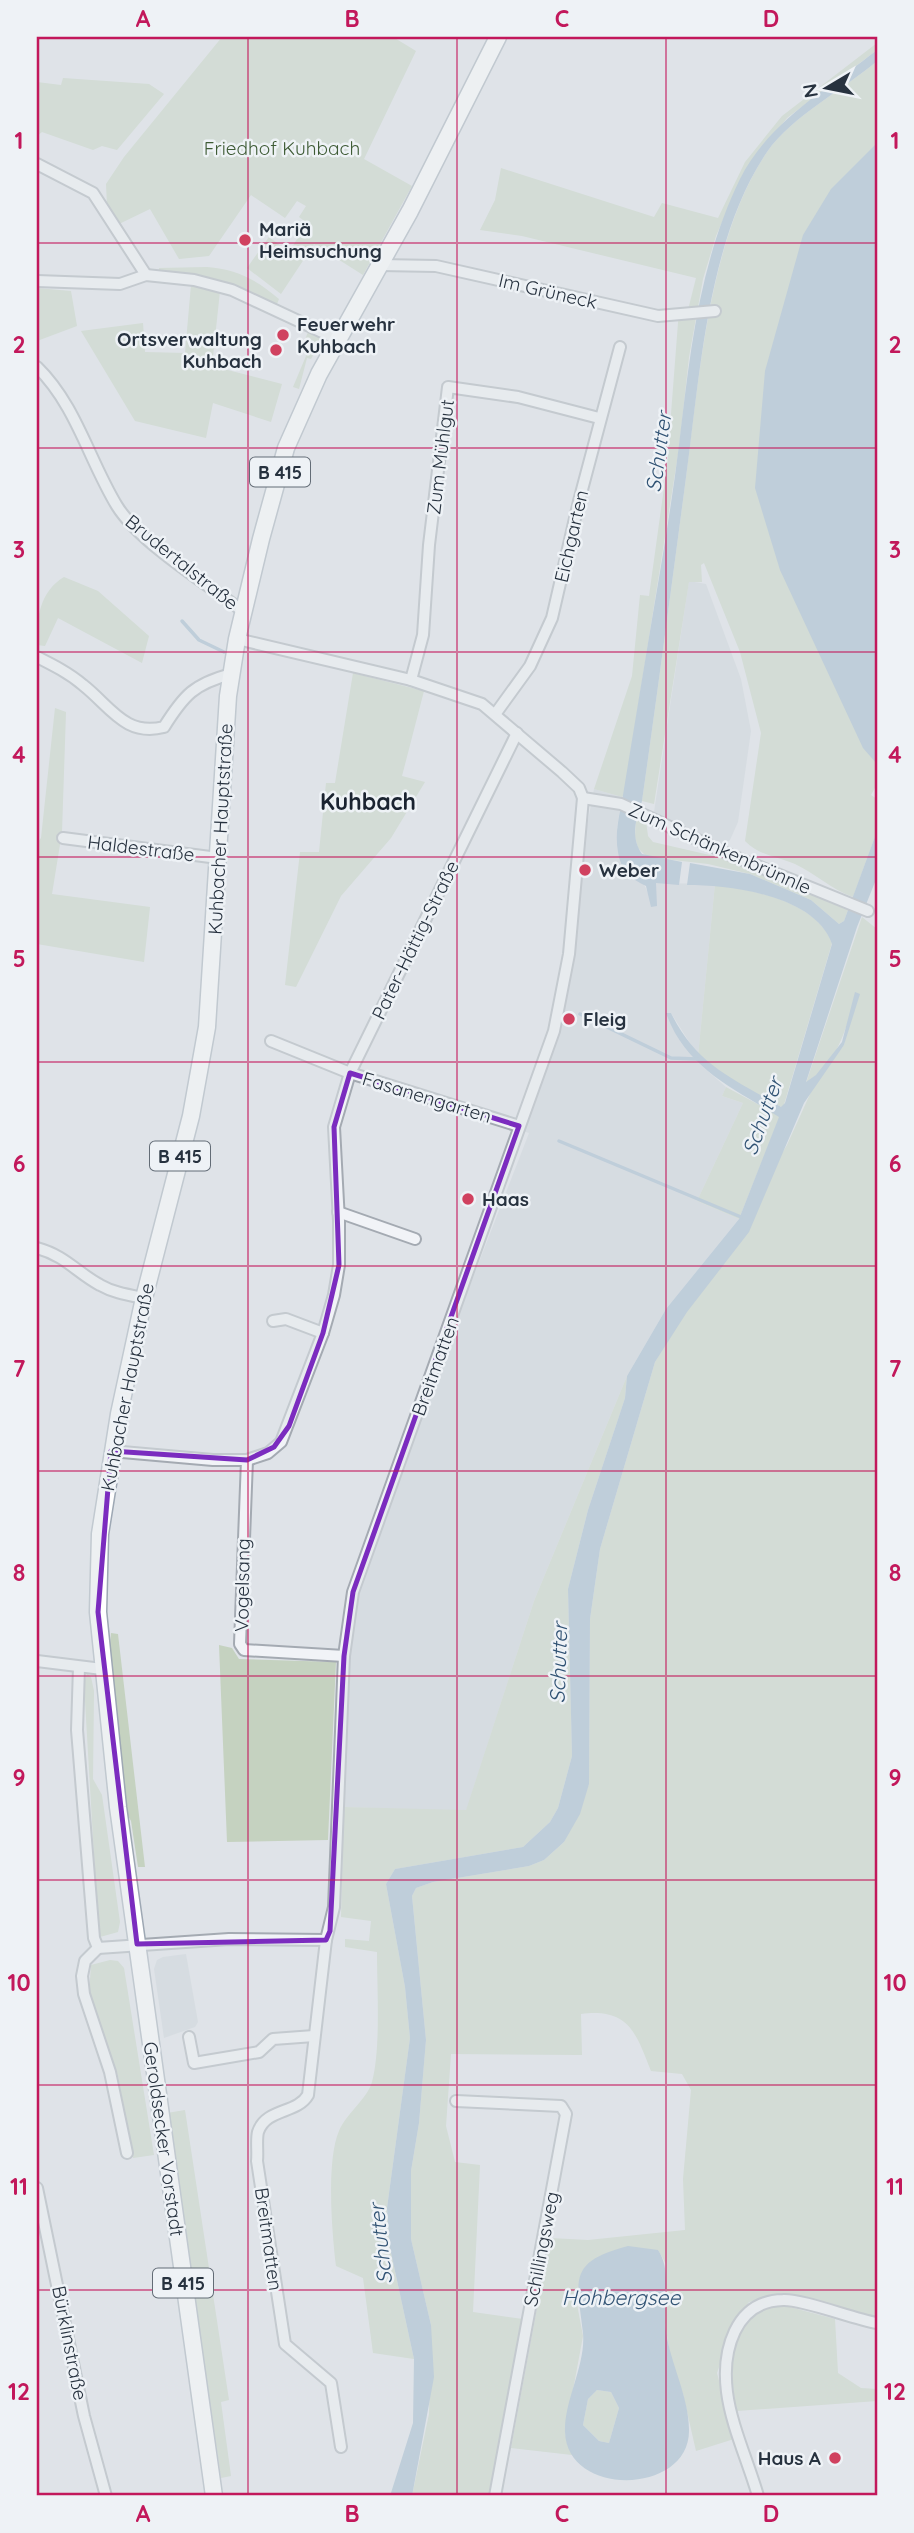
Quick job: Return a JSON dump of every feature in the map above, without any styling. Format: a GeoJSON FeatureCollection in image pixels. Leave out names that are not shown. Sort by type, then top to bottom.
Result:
{"type":"FeatureCollection","features":[{"type":"Feature","properties":{"kind":"main road","name":"Kuhbacher Hauptstraße"},"geometry":{"type":"LineString","coordinates":[[102,1669],[99,1561],[111,1451],[144,1298],[191,1115],[207,1027],[231,674],[237,639],[286,448],[337,339],[380,265],[494,39]]}},
{"type":"Feature","properties":{"kind":"main road","name":"B 415"},"geometry":{"type":"LineString","coordinates":[[102,1669],[137,1944]]}},
{"type":"Feature","properties":{"kind":"main road","name":"Geroldsecker Vorstadt"},"geometry":{"type":"LineString","coordinates":[[137,1944],[214,2496]]}},
{"type":"Feature","properties":{"kind":"street"},"geometry":{"type":"LineString","coordinates":[[37,164],[93,193],[146,275]]}},
{"type":"Feature","properties":{"kind":"street","name":"Im Grüneck"},"geometry":{"type":"LineString","coordinates":[[380,265],[436,266],[658,316],[715,311]]}},
{"type":"Feature","properties":{"kind":"street"},"geometry":{"type":"LineString","coordinates":[[37,281],[120,284],[146,275],[194,280],[232,290],[337,339]]}},
{"type":"Feature","properties":{"kind":"street","name":"Eichgarten"},"geometry":{"type":"LineString","coordinates":[[496,713],[530,666],[552,618],[600,418],[620,347]]}},
{"type":"Feature","properties":{"kind":"street","name":"Brudertalstraße"},"geometry":{"type":"LineString","coordinates":[[37,367],[62,396],[117,506],[132,526],[244,612]]}},
{"type":"Feature","properties":{"kind":"street","name":"Zum Mühlgut"},"geometry":{"type":"LineString","coordinates":[[411,680],[423,635],[429,545],[448,387],[518,397],[600,418]]}},
{"type":"Feature","properties":{"kind":"street"},"geometry":{"type":"LineString","coordinates":[[237,639],[411,680],[482,704],[496,713],[579,788],[583,798]]}},
{"type":"Feature","properties":{"kind":"street"},"geometry":{"type":"LineString","coordinates":[[37,657],[61,668],[84,685],[107,709],[131,726],[148,731],[164,727],[182,699],[205,681],[231,674]]}},
{"type":"Feature","properties":{"kind":"street","name":"Pater-Hättig-Straße"},"geometry":{"type":"LineString","coordinates":[[349,1073],[517,733]]}},
{"type":"Feature","properties":{"kind":"street","name":"Zum Schänkenbrünnle"},"geometry":{"type":"LineString","coordinates":[[583,798],[621,804],[728,854],[868,911]]}},
{"type":"Feature","properties":{"kind":"street","name":"Breitmatten"},"geometry":{"type":"LineString","coordinates":[[341,2447],[331,2383],[285,2344],[257,2161],[258,2132],[266,2120],[300,2104],[308,2095],[326,1940],[334,1907],[344,1656],[353,1592],[554,1031],[562,996],[583,798]]}},
{"type":"Feature","properties":{"kind":"street","name":"Haldestraße"},"geometry":{"type":"LineString","coordinates":[[63,838],[218,858]]}},
{"type":"Feature","properties":{"kind":"street"},"geometry":{"type":"LineString","coordinates":[[271,1041],[349,1073]]}},
{"type":"Feature","properties":{"kind":"street","name":"Fasanengarten"},"geometry":{"type":"LineString","coordinates":[[111,1451],[213,1461],[247,1460],[268,1452],[281,1442],[324,1333],[339,1265],[334,1127],[349,1073],[519,1126]]}},
{"type":"Feature","properties":{"kind":"street"},"geometry":{"type":"LineString","coordinates":[[338,1212],[415,1239]]}},
{"type":"Feature","properties":{"kind":"street"},"geometry":{"type":"LineString","coordinates":[[37,1248],[65,1258],[98,1284],[113,1292],[144,1298]]}},
{"type":"Feature","properties":{"kind":"street"},"geometry":{"type":"LineString","coordinates":[[273,1321],[286,1319],[324,1333]]}},
{"type":"Feature","properties":{"kind":"street","name":"Vogelsang"},"geometry":{"type":"LineString","coordinates":[[247,1460],[240,1644],[244,1650],[344,1656]]}},
{"type":"Feature","properties":{"kind":"street"},"geometry":{"type":"LineString","coordinates":[[37,1661],[102,1669]]}},
{"type":"Feature","properties":{"kind":"street"},"geometry":{"type":"LineString","coordinates":[[79,1667],[77,1730],[94,1938],[98,1948],[229,1939],[326,1940]]}},
{"type":"Feature","properties":{"kind":"street","name":"Geroldsecker Vorstadt"},"geometry":{"type":"LineString","coordinates":[[98,1948],[85,1961],[84,1994],[110,2071],[127,2153]]}},
{"type":"Feature","properties":{"kind":"street"},"geometry":{"type":"LineString","coordinates":[[188,2037],[194,2063],[259,2052],[273,2039],[314,2036]]}},
{"type":"Feature","properties":{"kind":"street","name":"Schillingsweg"},"geometry":{"type":"LineString","coordinates":[[456,2101],[561,2106],[566,2114],[559,2166],[495,2496]]}},
{"type":"Feature","properties":{"kind":"street","name":"Bürklinstraße"},"geometry":{"type":"LineString","coordinates":[[37,2188],[84,2416],[106,2496]]}},
{"type":"Feature","properties":{"kind":"street"},"geometry":{"type":"LineString","coordinates":[[758,2496],[727,2393],[727,2361],[745,2312],[753,2306],[785,2300],[877,2323]]}},
{"type":"Feature","properties":{"kind":"highlighted area"},"geometry":{"type":"Polygon","coordinates":[[[350,1073],[519,1126],[353,1592],[344,1656],[330,1931],[326,1940],[137,1944],[98,1612],[111,1451],[247,1460],[274,1447],[289,1426],[323,1333],[339,1265],[334,1127],[350,1073]]]}},
{"type":"Feature","properties":{"kind":"shaded area"},"geometry":{"type":"Polygon","coordinates":[[[689,581],[706,584],[741,679],[751,731],[738,822],[730,840],[723,845],[654,812],[689,581]]]}},
{"type":"Feature","properties":{"kind":"shaded area"},"geometry":{"type":"Polygon","coordinates":[[[594,789],[622,797],[617,828],[650,897],[656,883],[715,884],[698,1056],[671,1013],[667,1014],[694,1059],[726,1087],[722,1096],[743,1103],[697,1201],[739,1219],[666,1309],[627,1376],[534,1601],[466,1811],[344,1807],[349,1663],[359,1589],[426,1399],[529,1133],[523,1131],[557,1032],[579,868],[594,789]]]}},
{"type":"Feature","properties":{"kind":"shaded area"},"geometry":{"type":"Polygon","coordinates":[[[186,1954],[198,2022],[195,2027],[164,2038],[154,1969],[157,1960],[163,1957],[186,1954]]]}},
{"type":"Feature","properties":{"kind":"green space","name":"Friedhof Kuhbach"},"geometry":{"type":"Polygon","coordinates":[[[222,37],[393,37],[416,51],[364,159],[412,186],[363,275],[314,244],[281,294],[247,268],[269,237],[289,252],[307,223],[299,217],[306,206],[297,201],[285,218],[251,195],[209,256],[179,259],[150,209],[119,224],[107,205],[106,184],[124,157],[222,37]]]}},
{"type":"Feature","properties":{"kind":"green space"},"geometry":{"type":"Polygon","coordinates":[[[877,43],[877,50],[787,118],[742,176],[716,236],[703,279],[689,357],[679,448],[624,795],[622,797],[594,789],[632,676],[640,595],[649,596],[667,466],[679,310],[688,310],[696,278],[522,236],[480,230],[495,200],[501,168],[654,217],[662,203],[718,218],[745,162],[782,116],[877,43]]]}},
{"type":"Feature","properties":{"kind":"green space"},"geometry":{"type":"Polygon","coordinates":[[[877,61],[877,784],[871,795],[877,799],[877,831],[853,897],[795,864],[762,853],[745,841],[761,733],[740,652],[704,563],[701,565],[702,582],[689,582],[654,804],[642,801],[702,357],[709,312],[731,226],[747,187],[767,152],[778,139],[804,115],[877,61]]]}},
{"type":"Feature","properties":{"kind":"green space"},"geometry":{"type":"Polygon","coordinates":[[[63,78],[149,84],[164,94],[117,150],[102,146],[93,150],[42,132],[37,136],[37,82],[61,85],[63,78]]]}},
{"type":"Feature","properties":{"kind":"green space"},"geometry":{"type":"Polygon","coordinates":[[[207,267],[227,270],[254,281],[279,299],[277,304],[223,282],[159,272],[159,268],[207,267]]]}},
{"type":"Feature","properties":{"kind":"green space"},"geometry":{"type":"Polygon","coordinates":[[[191,285],[220,291],[212,366],[282,384],[271,422],[213,403],[206,438],[135,421],[81,331],[143,323],[145,352],[185,353],[191,285]]]}},
{"type":"Feature","properties":{"kind":"green space"},"geometry":{"type":"Polygon","coordinates":[[[37,288],[71,291],[77,326],[37,341],[37,288]]]}},
{"type":"Feature","properties":{"kind":"green space"},"geometry":{"type":"Polygon","coordinates":[[[308,332],[323,338],[311,359],[307,358],[299,389],[293,387],[306,356],[303,345],[308,332]]]}},
{"type":"Feature","properties":{"kind":"green space"},"geometry":{"type":"Polygon","coordinates":[[[64,577],[98,591],[149,636],[142,663],[58,618],[45,646],[37,645],[41,607],[50,590],[64,577]]]}},
{"type":"Feature","properties":{"kind":"green space"},"geometry":{"type":"Polygon","coordinates":[[[353,673],[424,691],[402,776],[425,782],[391,838],[341,896],[296,987],[285,985],[300,852],[319,852],[326,783],[335,783],[353,673]]]}},
{"type":"Feature","properties":{"kind":"green space"},"geometry":{"type":"Polygon","coordinates":[[[55,708],[66,712],[62,832],[52,894],[150,907],[144,962],[37,944],[37,843],[41,838],[55,708]]]}},
{"type":"Feature","properties":{"kind":"green space"},"geometry":{"type":"Polygon","coordinates":[[[636,817],[646,821],[648,836],[653,842],[727,859],[848,910],[844,921],[839,924],[811,900],[750,874],[708,864],[647,857],[638,848],[635,837],[636,817]]]}},
{"type":"Feature","properties":{"kind":"green space"},"geometry":{"type":"Polygon","coordinates":[[[715,884],[765,895],[798,908],[824,929],[832,943],[783,1108],[727,1078],[698,1056],[715,884]]]}},
{"type":"Feature","properties":{"kind":"green space"},"geometry":{"type":"Polygon","coordinates":[[[862,917],[877,929],[877,2318],[786,2295],[749,2302],[734,2323],[717,2373],[734,2439],[696,2451],[683,2394],[672,2366],[664,2317],[666,2264],[658,2250],[576,2299],[583,2336],[565,2433],[572,2455],[511,2448],[550,2238],[588,2240],[685,2230],[683,2179],[691,2090],[682,2074],[651,2071],[635,2035],[628,2026],[620,2019],[597,2013],[581,2014],[582,2055],[451,2054],[446,2126],[455,2162],[480,2165],[473,2312],[523,2319],[490,2496],[412,2496],[429,2414],[431,2325],[411,2239],[411,2171],[419,2123],[426,2040],[412,1896],[416,1888],[433,1882],[529,1866],[544,1860],[564,1842],[589,1784],[590,1619],[600,1549],[655,1362],[787,1145],[815,1083],[844,1045],[855,999],[832,1057],[816,1076],[806,1083],[862,917]]]}},
{"type":"Feature","properties":{"kind":"green space"},"geometry":{"type":"Polygon","coordinates":[[[726,1087],[780,1116],[739,1219],[697,1201],[743,1103],[722,1096],[726,1087]]]}},
{"type":"Feature","properties":{"kind":"green space"},"geometry":{"type":"Polygon","coordinates":[[[627,1376],[625,1398],[588,1510],[568,1589],[572,1756],[558,1808],[550,1822],[523,1847],[395,1869],[386,1884],[405,1987],[410,2038],[387,2208],[390,2248],[414,2359],[373,2353],[363,2278],[336,2266],[332,2217],[331,2178],[335,2144],[342,2125],[372,2082],[378,2036],[377,1952],[345,1947],[345,1939],[369,1941],[371,1921],[341,1917],[344,1807],[466,1810],[534,1601],[627,1376]]]}},
{"type":"Feature","properties":{"kind":"green space"},"geometry":{"type":"Polygon","coordinates":[[[111,1633],[118,1634],[145,1867],[138,1867],[131,1821],[122,1805],[109,1656],[111,1633]]]}},
{"type":"Feature","properties":{"kind":"green space"},"geometry":{"type":"Polygon","coordinates":[[[219,1645],[232,1648],[239,1659],[336,1662],[328,1840],[227,1842],[219,1645]]]}},
{"type":"Feature","properties":{"kind":"green space"},"geometry":{"type":"Polygon","coordinates":[[[87,1673],[91,1677],[94,1691],[93,1779],[102,1795],[120,1922],[118,1932],[100,1937],[84,1684],[87,1673]]]}},
{"type":"Feature","properties":{"kind":"green space"},"geometry":{"type":"Polygon","coordinates":[[[110,1960],[118,1961],[124,1968],[154,2155],[133,2158],[118,2076],[89,1994],[91,1965],[110,1960]]]}},
{"type":"Feature","properties":{"kind":"green space"},"geometry":{"type":"Polygon","coordinates":[[[185,2110],[229,2400],[221,2402],[231,2476],[221,2478],[167,2113],[185,2110]]]}},
{"type":"Feature","properties":{"kind":"green space"},"geometry":{"type":"Polygon","coordinates":[[[786,2306],[835,2319],[838,2373],[861,2388],[877,2389],[877,2401],[737,2411],[733,2387],[733,2359],[739,2332],[745,2321],[754,2313],[766,2308],[786,2306]]]}},
{"type":"Feature","properties":{"kind":"green space"},"geometry":{"type":"Polygon","coordinates":[[[597,2390],[611,2392],[619,2408],[609,2443],[599,2441],[583,2425],[588,2399],[597,2390]]]}},
{"type":"Feature","properties":{"kind":"water"},"geometry":{"type":"Polygon","coordinates":[[[877,50],[877,61],[804,115],[767,152],[747,188],[718,269],[701,357],[648,762],[635,828],[636,841],[642,854],[682,862],[679,885],[656,883],[657,906],[651,907],[646,886],[631,877],[621,864],[617,828],[669,519],[692,343],[706,276],[726,211],[752,158],[801,107],[877,50]]]}},
{"type":"Feature","properties":{"kind":"water"},"geometry":{"type":"Polygon","coordinates":[[[877,143],[877,764],[863,748],[780,570],[755,488],[765,371],[803,235],[831,189],[877,143]]]}},
{"type":"Feature","properties":{"kind":"water"},"geometry":{"type":"Polygon","coordinates":[[[877,831],[877,877],[857,927],[806,1082],[816,1075],[842,1042],[855,992],[860,994],[844,1045],[804,1103],[749,1232],[687,1312],[655,1362],[600,1549],[590,1619],[589,1784],[580,1814],[564,1842],[544,1860],[529,1866],[433,1882],[416,1888],[412,1896],[426,2040],[419,2123],[411,2171],[411,2239],[431,2325],[434,2377],[412,2496],[390,2496],[413,2423],[414,2359],[390,2248],[387,2208],[410,2038],[405,1987],[386,1884],[395,1869],[523,1847],[550,1822],[558,1808],[572,1756],[568,1589],[588,1510],[625,1398],[627,1376],[666,1309],[739,1219],[779,1117],[729,1086],[699,1063],[686,1049],[666,1013],[671,1013],[692,1046],[718,1069],[781,1107],[785,1103],[832,944],[823,927],[790,904],[747,891],[687,885],[690,863],[750,874],[811,900],[839,924],[844,921],[877,831]]]}},
{"type":"Feature","properties":{"kind":"water","name":"Hohbergsee"},"geometry":{"type":"Polygon","coordinates":[[[628,2246],[658,2250],[665,2268],[666,2332],[683,2393],[689,2430],[684,2451],[670,2467],[651,2477],[628,2480],[605,2478],[585,2469],[571,2454],[565,2432],[583,2345],[580,2276],[594,2259],[628,2246]],[[597,2390],[588,2399],[583,2425],[599,2441],[609,2443],[619,2408],[611,2392],[597,2390]]]}},
{"type":"Feature","properties":{"kind":"waterway"},"geometry":{"type":"LineString","coordinates":[[182,621],[199,640],[224,652]]}},
{"type":"Feature","properties":{"kind":"waterway"},"geometry":{"type":"LineString","coordinates":[[580,1014],[671,1058],[697,1059]]}},
{"type":"Feature","properties":{"kind":"waterway"},"geometry":{"type":"LineString","coordinates":[[559,1141],[741,1217]]}},
{"type":"Feature","properties":{"kind":"place","name":"Mariä Heimsuchung"},"geometry":{"type":"Point","coordinates":[245,240]}},
{"type":"Feature","properties":{"kind":"place","name":"Feuerwehr Kuhbach"},"geometry":{"type":"Point","coordinates":[283,335]}},
{"type":"Feature","properties":{"kind":"place","name":"Ortsverwaltung Kuhbach"},"geometry":{"type":"Point","coordinates":[276,350]}},
{"type":"Feature","properties":{"kind":"place","name":"Weber"},"geometry":{"type":"Point","coordinates":[585,870]}},
{"type":"Feature","properties":{"kind":"place","name":"Fleig"},"geometry":{"type":"Point","coordinates":[569,1019]}},
{"type":"Feature","properties":{"kind":"place","name":"Haas"},"geometry":{"type":"Point","coordinates":[468,1199]}},
{"type":"Feature","properties":{"kind":"place","name":"Haus A"},"geometry":{"type":"Point","coordinates":[835,2458]}},
{"type":"Feature","properties":{"kind":"district","name":"Kuhbach"},"geometry":{"type":"Point","coordinates":[368,801]}},
{"type":"Feature","properties":{"kind":"water label","name":"Schutter"},"geometry":{"type":"Point","coordinates":[658,452]}},
{"type":"Feature","properties":{"kind":"water label","name":"Schutter"},"geometry":{"type":"Point","coordinates":[762,1116]}},
{"type":"Feature","properties":{"kind":"water label","name":"Schutter"},"geometry":{"type":"Point","coordinates":[558,1663]}},
{"type":"Feature","properties":{"kind":"water label","name":"Schutter"},"geometry":{"type":"Point","coordinates":[380,2244]}}]}
